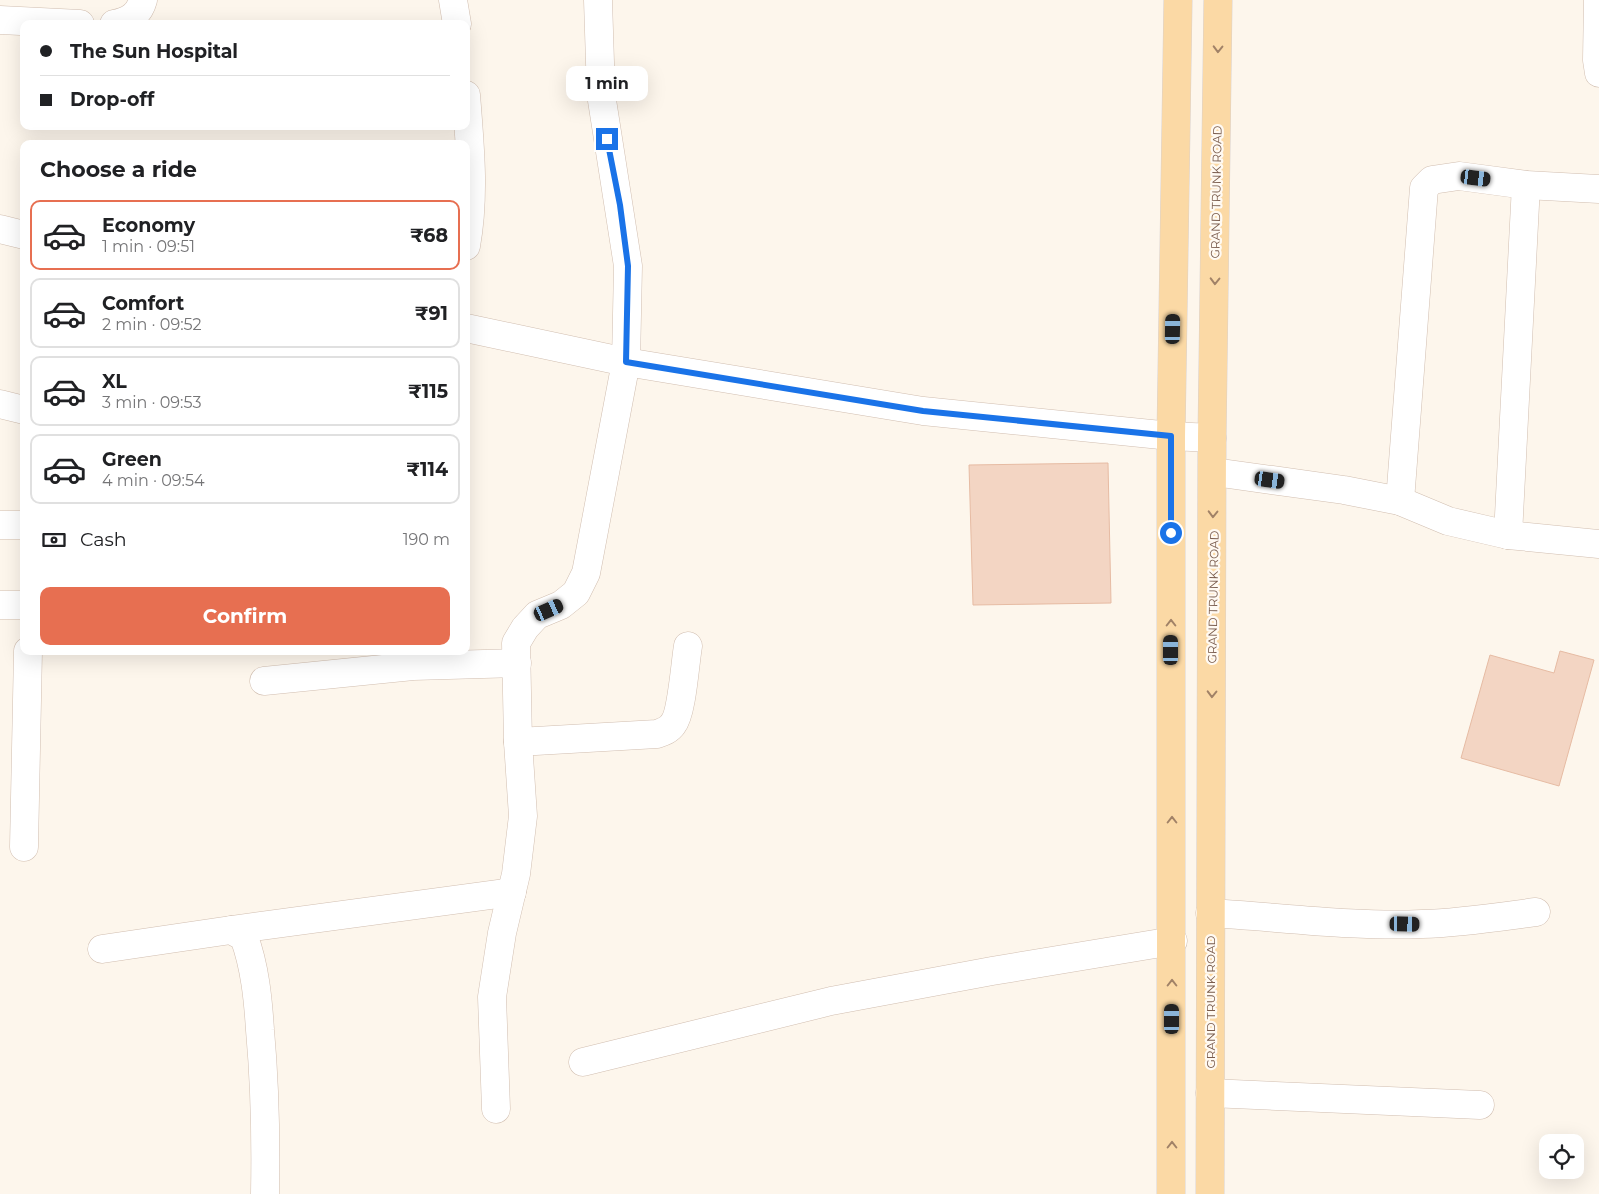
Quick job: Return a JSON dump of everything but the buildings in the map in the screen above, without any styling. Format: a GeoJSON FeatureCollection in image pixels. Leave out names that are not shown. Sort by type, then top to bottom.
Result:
{"type":"FeatureCollection","features":[{"type":"Feature","properties":{"kind":"main road"},"geometry":{"type":"LineString","coordinates":[[1172,1194],[1171,436],[1178,0]]}},
{"type":"Feature","properties":{"kind":"main road","name":"GRAND TRUNK ROAD"},"geometry":{"type":"LineString","coordinates":[[1210,1194],[1210,913],[1214,472],[1212,438],[1218,0]]}},
{"type":"Feature","properties":{"kind":"street"},"geometry":{"type":"LineString","coordinates":[[129,20],[141,8],[143,0]]}},
{"type":"Feature","properties":{"kind":"street"},"geometry":{"type":"LineString","coordinates":[[453,0],[456,20]]}},
{"type":"Feature","properties":{"kind":"street"},"geometry":{"type":"LineString","coordinates":[[496,1109],[492,997],[502,934],[512,892],[523,816],[518,742],[516,643],[525,628],[537,615],[561,605],[576,593],[586,573],[626,362],[628,266],[601,94],[598,0]]}},
{"type":"Feature","properties":{"kind":"street"},"geometry":{"type":"LineString","coordinates":[[1598,0],[1597,60],[1599,73]]}},
{"type":"Feature","properties":{"kind":"street"},"geometry":{"type":"LineString","coordinates":[[0,20],[20,21]]}},
{"type":"Feature","properties":{"kind":"street"},"geometry":{"type":"LineString","coordinates":[[470,143],[470,224]]}},
{"type":"Feature","properties":{"kind":"street"},"geometry":{"type":"LineString","coordinates":[[1400,501],[1424,188],[1432,180],[1459,176],[1526,185],[1599,189]]}},
{"type":"Feature","properties":{"kind":"street"},"geometry":{"type":"LineString","coordinates":[[1508,535],[1526,185]]}},
{"type":"Feature","properties":{"kind":"street"},"geometry":{"type":"LineString","coordinates":[[0,229],[20,235]]}},
{"type":"Feature","properties":{"kind":"street"},"geometry":{"type":"LineString","coordinates":[[470,329],[626,362],[923,411],[1171,436],[1212,438]]}},
{"type":"Feature","properties":{"kind":"street"},"geometry":{"type":"LineString","coordinates":[[0,404],[20,409]]}},
{"type":"Feature","properties":{"kind":"street"},"geometry":{"type":"LineString","coordinates":[[1214,472],[1344,490],[1400,501],[1448,521],[1508,535],[1599,544]]}},
{"type":"Feature","properties":{"kind":"street"},"geometry":{"type":"LineString","coordinates":[[0,526],[20,525]]}},
{"type":"Feature","properties":{"kind":"street"},"geometry":{"type":"LineString","coordinates":[[0,606],[20,604]]}},
{"type":"Feature","properties":{"kind":"street"},"geometry":{"type":"LineString","coordinates":[[518,742],[657,734],[667,730],[674,723],[678,711],[688,646]]}},
{"type":"Feature","properties":{"kind":"street"},"geometry":{"type":"LineString","coordinates":[[24,847],[28,655]]}},
{"type":"Feature","properties":{"kind":"street"},"geometry":{"type":"LineString","coordinates":[[264,681],[413,666],[517,663]]}},
{"type":"Feature","properties":{"kind":"street"},"geometry":{"type":"LineString","coordinates":[[102,949],[512,892]]}},
{"type":"Feature","properties":{"kind":"street"},"geometry":{"type":"LineString","coordinates":[[1210,913],[1374,924],[1421,924],[1471,921],[1536,912]]}},
{"type":"Feature","properties":{"kind":"street"},"geometry":{"type":"LineString","coordinates":[[231,930],[244,937],[250,954],[257,994],[264,1072],[265,1194]]}},
{"type":"Feature","properties":{"kind":"street"},"geometry":{"type":"LineString","coordinates":[[582,1062],[831,1001],[992,970],[1172,941]]}},
{"type":"Feature","properties":{"kind":"street"},"geometry":{"type":"LineString","coordinates":[[1210,1093],[1480,1105]]}},
{"type":"Feature","properties":{"kind":"route"},"geometry":{"type":"LineString","coordinates":[[607,139],[620,205],[628,266],[626,362],[923,411],[1171,436],[1171,533]]}}]}
